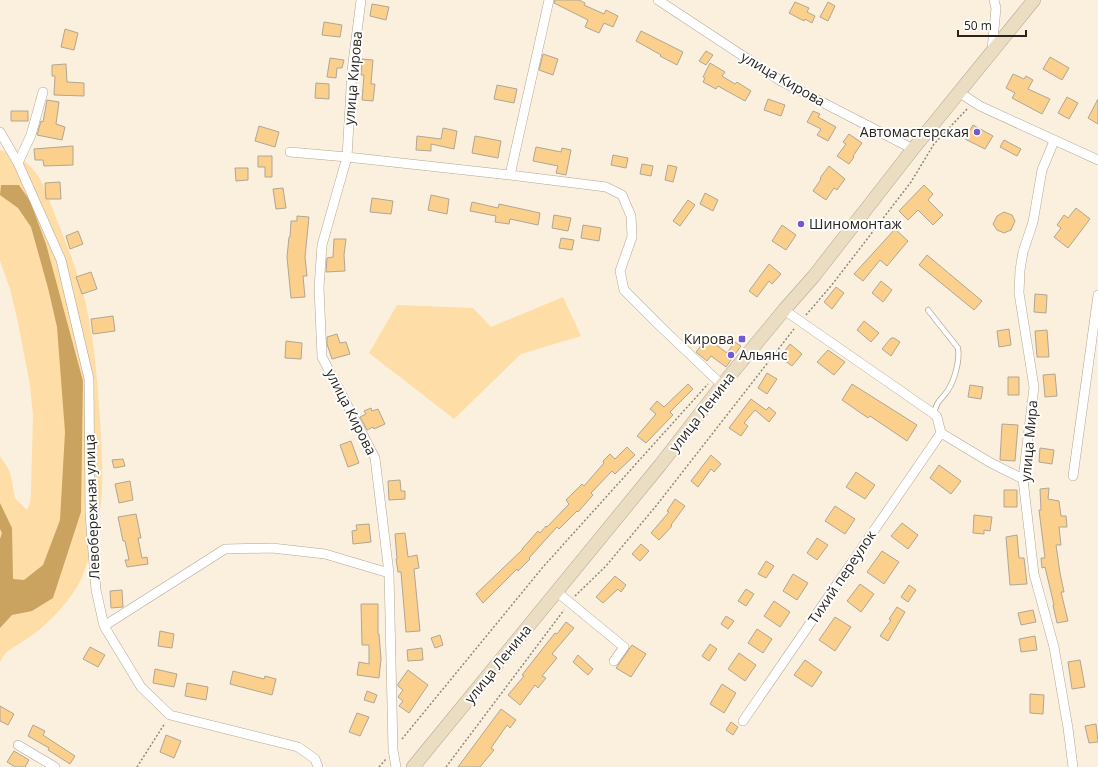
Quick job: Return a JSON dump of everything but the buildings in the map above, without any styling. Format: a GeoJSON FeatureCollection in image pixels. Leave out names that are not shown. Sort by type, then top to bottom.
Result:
{"type":"FeatureCollection","features":[{"type":"Feature","properties":{"kind":"main road","name":"улица Ленина"},"geometry":{"type":"LineString","coordinates":[[413,767],[661,464],[718,381],[814,276],[913,149],[1034,0]]}},
{"type":"Feature","properties":{"kind":"street","name":"улица Кирова"},"geometry":{"type":"LineString","coordinates":[[361,0],[352,71],[347,157],[322,245],[319,288],[322,357],[375,458],[389,573],[393,750],[396,767]]}},
{"type":"Feature","properties":{"kind":"street"},"geometry":{"type":"LineString","coordinates":[[510,175],[549,0]]}},
{"type":"Feature","properties":{"kind":"street","name":"улица Кирова"},"geometry":{"type":"LineString","coordinates":[[658,0],[781,81],[913,149]]}},
{"type":"Feature","properties":{"kind":"street"},"geometry":{"type":"LineString","coordinates":[[992,50],[996,8],[994,0]]}},
{"type":"Feature","properties":{"kind":"street"},"geometry":{"type":"LineString","coordinates":[[18,163],[31,135],[43,92]]}},
{"type":"Feature","properties":{"kind":"street"},"geometry":{"type":"LineString","coordinates":[[960,92],[974,102],[1054,141],[1098,160]]}},
{"type":"Feature","properties":{"kind":"street","name":"Левобережная улица"},"geometry":{"type":"LineString","coordinates":[[0,132],[18,163],[61,260],[89,378],[90,514],[96,590],[104,626],[141,687],[170,715],[298,747],[316,759],[318,767]]}},
{"type":"Feature","properties":{"kind":"street","name":"улица Мира"},"geometry":{"type":"LineString","coordinates":[[1054,141],[1042,170],[1033,222],[1023,252],[1020,270],[1019,293],[1034,386],[1024,478],[1034,574],[1054,647],[1073,767]]}},
{"type":"Feature","properties":{"kind":"street"},"geometry":{"type":"LineString","coordinates":[[290,152],[510,175],[606,188],[622,195],[631,216],[632,237],[620,272],[624,290],[718,381]]}},
{"type":"Feature","properties":{"kind":"street"},"geometry":{"type":"LineString","coordinates":[[1073,476],[1097,315],[1098,295]]}},
{"type":"Feature","properties":{"kind":"street"},"geometry":{"type":"LineString","coordinates":[[784,310],[934,414],[938,421],[941,433],[991,463],[1024,478]]}},
{"type":"Feature","properties":{"kind":"street","name":"Тихий переулок"},"geometry":{"type":"LineString","coordinates":[[744,721],[941,433]]}},
{"type":"Feature","properties":{"kind":"street"},"geometry":{"type":"LineString","coordinates":[[104,626],[224,549],[272,548],[325,554],[389,573]]}},
{"type":"Feature","properties":{"kind":"street"},"geometry":{"type":"LineString","coordinates":[[557,592],[624,646],[614,661]]}},
{"type":"Feature","properties":{"kind":"street"},"geometry":{"type":"LineString","coordinates":[[18,746],[56,767]]}},
{"type":"Feature","properties":{"kind":"lane"},"geometry":{"type":"LineString","coordinates":[[928,310],[958,348],[959,354],[953,379],[948,390],[936,404],[934,414]]}},
{"type":"Feature","properties":{"kind":"path"},"geometry":{"type":"LineString","coordinates":[[446,767],[569,602],[606,566],[656,506],[716,431],[800,321],[830,286],[911,182],[934,144],[974,102]]}},
{"type":"Feature","properties":{"kind":"path"},"geometry":{"type":"LineString","coordinates":[[379,767],[543,567],[718,381]]}},
{"type":"Feature","properties":{"kind":"path"},"geometry":{"type":"LineString","coordinates":[[137,767],[155,741],[170,715]]}},
{"type":"Feature","properties":{"kind":"shaded area"},"geometry":{"type":"Polygon","coordinates":[[[0,150],[24,161],[39,177],[48,196],[78,277],[89,319],[98,387],[102,489],[100,511],[92,546],[86,567],[78,585],[67,601],[47,623],[34,634],[7,652],[0,663],[0,456],[8,468],[11,476],[15,498],[27,510],[30,503],[31,492],[33,416],[30,385],[18,323],[10,289],[0,261],[0,150]]]}},
{"type":"Feature","properties":{"kind":"shaded area"},"geometry":{"type":"Polygon","coordinates":[[[1,185],[19,185],[30,201],[46,244],[83,381],[81,512],[53,598],[32,611],[12,615],[0,628],[0,539],[2,533],[0,529],[0,503],[12,528],[13,579],[24,580],[43,565],[60,520],[65,432],[57,327],[48,288],[31,227],[18,208],[0,195],[1,185]]]}},
{"type":"Feature","properties":{"kind":"shaded area"},"geometry":{"type":"Polygon","coordinates":[[[563,297],[581,336],[521,354],[454,419],[369,353],[397,305],[473,308],[491,327],[563,297]]]}},
{"type":"Feature","properties":{"kind":"place","name":"Автомастерская"},"geometry":{"type":"Point","coordinates":[977,132]}},
{"type":"Feature","properties":{"kind":"place","name":"Шиномонтаж"},"geometry":{"type":"Point","coordinates":[801,224]}},
{"type":"Feature","properties":{"kind":"place","name":"Кирова"},"geometry":{"type":"Point","coordinates":[742,339]}},
{"type":"Feature","properties":{"kind":"place","name":"Альянс"},"geometry":{"type":"Point","coordinates":[731,355]}}]}
